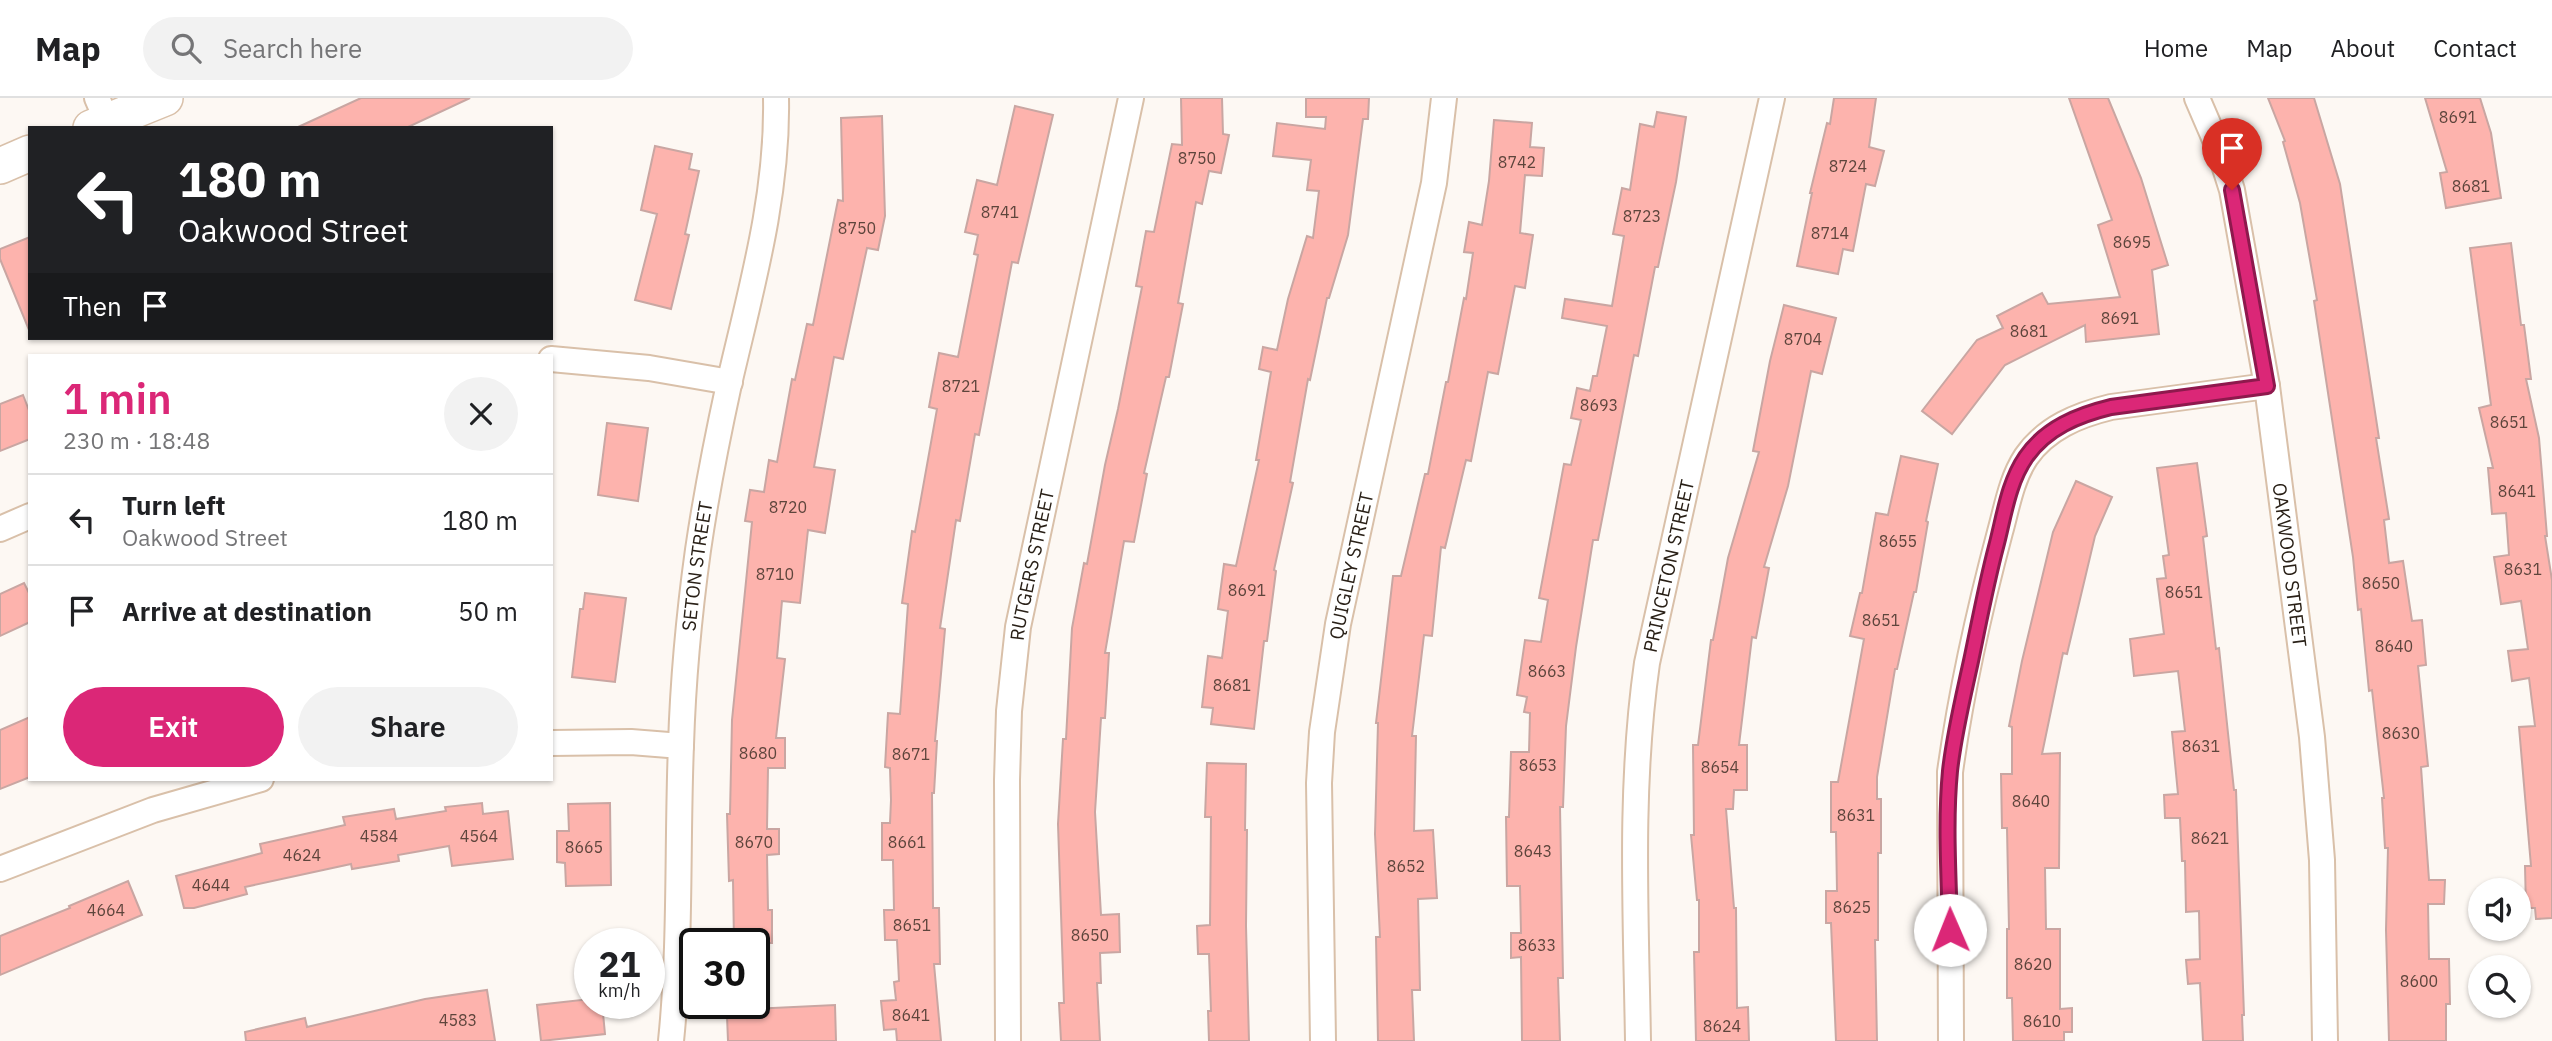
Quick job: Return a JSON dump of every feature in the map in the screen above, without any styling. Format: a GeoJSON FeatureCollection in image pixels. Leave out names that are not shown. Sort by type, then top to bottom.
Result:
{"type":"FeatureCollection","features":[{"type":"Feature","properties":{"kind":"street"},"geometry":{"type":"LineString","coordinates":[[98,116],[164,98]]}},
{"type":"Feature","properties":{"kind":"street","name":"SETON STREET"},"geometry":{"type":"LineString","coordinates":[[671,1041],[680,875],[681,746],[686,650],[698,550],[730,382],[763,239],[777,139],[776,98]]}},
{"type":"Feature","properties":{"kind":"street","name":"RUTGERS STREET"},"geometry":{"type":"LineString","coordinates":[[1009,1041],[1007,780],[1009,711],[1018,627],[1131,98]]}},
{"type":"Feature","properties":{"kind":"street","name":"QUIGLEY STREET"},"geometry":{"type":"LineString","coordinates":[[1323,1041],[1319,783],[1322,732],[1338,624],[1434,183],[1444,98]]}},
{"type":"Feature","properties":{"kind":"street","name":"PRINCETON STREET"},"geometry":{"type":"LineString","coordinates":[[1638,1041],[1634,804],[1639,716],[1647,663],[1772,98]]}},
{"type":"Feature","properties":{"kind":"street","name":"OAKWOOD STREET"},"geometry":{"type":"LineString","coordinates":[[2197,98],[2219,149],[2232,190],[2267,386],[2312,737],[2322,860],[2325,1041]]}},
{"type":"Feature","properties":{"kind":"street"},"geometry":{"type":"LineString","coordinates":[[0,166],[28,154]]}},
{"type":"Feature","properties":{"kind":"street"},"geometry":{"type":"LineString","coordinates":[[553,359],[649,368],[730,382]]}},
{"type":"Feature","properties":{"kind":"street"},"geometry":{"type":"LineString","coordinates":[[1951,1041],[1950,772],[1991,564],[2015,476],[2027,456],[2045,436],[2087,412],[2267,386]]}},
{"type":"Feature","properties":{"kind":"street"},"geometry":{"type":"LineString","coordinates":[[0,529],[28,517]]}},
{"type":"Feature","properties":{"kind":"street"},"geometry":{"type":"LineString","coordinates":[[553,743],[631,742],[681,746]]}},
{"type":"Feature","properties":{"kind":"street"},"geometry":{"type":"LineString","coordinates":[[0,869],[153,810],[254,781]]}},
{"type":"Feature","properties":{"kind":"building"},"geometry":{"type":"Polygon","coordinates":[[[361,98],[470,98],[410,126],[300,126],[361,98]]]}},
{"type":"Feature","properties":{"kind":"building"},"geometry":{"type":"Polygon","coordinates":[[[1181,98],[1222,98],[1223,134],[1229,135],[1221,173],[1209,171],[1202,204],[1196,202],[1178,303],[1183,304],[1169,377],[1166,377],[1144,473],[1147,474],[1134,542],[1124,541],[1105,653],[1109,653],[1105,718],[1101,718],[1095,812],[1101,915],[1119,914],[1120,952],[1100,953],[1101,983],[1097,983],[1100,1041],[1061,1041],[1059,1003],[1064,1003],[1058,824],[1072,628],[1142,287],[1136,286],[1146,231],[1154,232],[1172,144],[1182,145],[1181,98]]]}},
{"type":"Feature","properties":{"kind":"building"},"geometry":{"type":"Polygon","coordinates":[[[1306,98],[1369,98],[1368,119],[1363,119],[1348,235],[1327,298],[1310,380],[1308,379],[1290,482],[1293,483],[1274,570],[1276,571],[1267,641],[1264,641],[1254,729],[1211,724],[1213,708],[1202,707],[1208,656],[1222,658],[1228,611],[1218,609],[1224,564],[1236,566],[1259,460],[1256,460],[1271,372],[1259,369],[1263,347],[1277,350],[1288,299],[1307,236],[1313,238],[1319,191],[1307,190],[1311,160],[1273,156],[1277,123],[1325,129],[1326,117],[1306,117],[1306,98]]]}},
{"type":"Feature","properties":{"kind":"building"},"geometry":{"type":"Polygon","coordinates":[[[1834,98],[1876,98],[1869,147],[1884,151],[1875,186],[1866,184],[1853,251],[1843,249],[1838,274],[1797,266],[1810,193],[1827,123],[1830,124],[1834,98]]]}},
{"type":"Feature","properties":{"kind":"building"},"geometry":{"type":"Polygon","coordinates":[[[2069,98],[2108,98],[2141,178],[2168,265],[2152,270],[2159,334],[2086,342],[2085,325],[2005,365],[1952,434],[1922,411],[1977,340],[2003,328],[1997,316],[2042,293],[2048,304],[2120,297],[2098,225],[2112,220],[2069,98]]]}},
{"type":"Feature","properties":{"kind":"building"},"geometry":{"type":"Polygon","coordinates":[[[2268,98],[2314,98],[2340,184],[2379,438],[2376,438],[2389,519],[2384,520],[2389,563],[2403,561],[2412,621],[2422,620],[2426,665],[2418,666],[2428,766],[2421,767],[2429,880],[2445,880],[2444,904],[2428,904],[2429,959],[2449,959],[2450,1004],[2446,1004],[2446,1041],[2389,1041],[2386,930],[2388,848],[2385,848],[2384,798],[2372,690],[2369,691],[2361,609],[2358,610],[2353,557],[2314,301],[2317,300],[2300,203],[2283,142],[2285,141],[2268,98]]]}},
{"type":"Feature","properties":{"kind":"building"},"geometry":{"type":"Polygon","coordinates":[[[2425,98],[2480,98],[2491,133],[2501,198],[2446,208],[2440,173],[2447,172],[2425,98]]]}},
{"type":"Feature","properties":{"kind":"building"},"geometry":{"type":"Polygon","coordinates":[[[1015,106],[1053,115],[1018,263],[1012,262],[979,435],[975,434],[960,521],[956,520],[940,628],[945,629],[932,793],[933,908],[939,908],[940,964],[934,964],[941,1041],[897,1041],[896,1029],[884,1030],[881,1001],[896,1000],[894,982],[899,981],[897,940],[885,940],[884,910],[894,910],[893,860],[882,860],[882,823],[890,823],[891,800],[890,768],[885,767],[888,713],[900,714],[908,604],[902,603],[912,531],[915,532],[937,409],[929,407],[939,353],[958,357],[978,255],[974,254],[978,235],[965,232],[977,180],[997,185],[1015,106]]]}},
{"type":"Feature","properties":{"kind":"building"},"geometry":{"type":"Polygon","coordinates":[[[1657,112],[1686,117],[1676,182],[1658,267],[1655,267],[1638,356],[1634,355],[1598,540],[1593,540],[1576,647],[1566,726],[1563,807],[1560,807],[1563,978],[1558,978],[1560,1041],[1522,1041],[1521,957],[1511,958],[1511,933],[1521,933],[1520,886],[1507,886],[1506,817],[1509,817],[1511,752],[1529,752],[1530,713],[1524,712],[1527,697],[1517,695],[1525,640],[1541,642],[1548,600],[1539,598],[1564,464],[1571,465],[1581,420],[1571,418],[1577,388],[1590,391],[1593,376],[1597,376],[1607,326],[1562,318],[1565,299],[1612,306],[1624,236],[1613,234],[1622,188],[1630,190],[1640,124],[1654,127],[1657,112]]]}},
{"type":"Feature","properties":{"kind":"building"},"geometry":{"type":"Polygon","coordinates":[[[882,116],[885,216],[878,250],[867,248],[843,359],[834,357],[814,467],[835,470],[825,533],[808,530],[800,603],[782,601],[777,658],[785,659],[776,738],[785,738],[785,768],[768,768],[767,829],[779,829],[779,854],[767,855],[768,910],[772,910],[770,943],[770,928],[734,928],[733,880],[729,881],[727,814],[730,814],[732,720],[752,522],[745,521],[750,490],[764,492],[769,460],[777,462],[792,379],[795,380],[807,324],[813,325],[838,200],[843,201],[841,118],[882,116]]]}},
{"type":"Feature","properties":{"kind":"building"},"geometry":{"type":"Polygon","coordinates":[[[1494,120],[1532,123],[1530,147],[1544,148],[1542,176],[1525,175],[1520,233],[1533,235],[1525,288],[1515,286],[1498,374],[1488,372],[1471,461],[1466,460],[1445,548],[1441,547],[1432,636],[1424,635],[1412,736],[1416,736],[1414,831],[1433,830],[1437,898],[1418,899],[1420,990],[1412,990],[1414,1041],[1378,1041],[1376,937],[1380,937],[1375,834],[1376,723],[1393,576],[1401,576],[1425,474],[1428,474],[1464,298],[1466,299],[1473,253],[1464,252],[1469,222],[1482,225],[1494,120]]]}},
{"type":"Feature","properties":{"kind":"building"},"geometry":{"type":"Polygon","coordinates":[[[655,146],[692,154],[689,169],[699,171],[685,234],[689,235],[671,309],[635,300],[657,214],[641,210],[655,146]]]}},
{"type":"Feature","properties":{"kind":"building"},"geometry":{"type":"Polygon","coordinates":[[[28,238],[28,328],[0,259],[0,249],[28,238]]]}},
{"type":"Feature","properties":{"kind":"building"},"geometry":{"type":"Polygon","coordinates":[[[2511,243],[2531,379],[2526,379],[2539,438],[2545,536],[2552,580],[2552,918],[2536,919],[2535,908],[2531,908],[2531,878],[2525,878],[2525,866],[2531,866],[2519,727],[2535,726],[2529,678],[2512,681],[2508,651],[2528,649],[2521,601],[2501,604],[2494,557],[2509,555],[2506,513],[2492,514],[2488,468],[2493,468],[2479,408],[2491,405],[2470,248],[2511,243]]]}},
{"type":"Feature","properties":{"kind":"building"},"geometry":{"type":"Polygon","coordinates":[[[1784,305],[1836,318],[1822,374],[1811,371],[1788,486],[1764,567],[1769,568],[1756,638],[1752,637],[1739,745],[1747,745],[1747,790],[1734,790],[1733,809],[1726,809],[1736,908],[1737,1008],[1748,1007],[1749,1041],[1696,1041],[1694,952],[1699,952],[1699,900],[1691,835],[1694,835],[1693,745],[1698,745],[1711,640],[1728,558],[1759,452],[1753,451],[1784,305]]]}},
{"type":"Feature","properties":{"kind":"building"},"geometry":{"type":"Polygon","coordinates":[[[23,395],[28,408],[28,440],[0,451],[0,404],[23,395]]]}},
{"type":"Feature","properties":{"kind":"building"},"geometry":{"type":"Polygon","coordinates":[[[607,423],[648,428],[638,501],[598,495],[607,423]]]}},
{"type":"Feature","properties":{"kind":"building"},"geometry":{"type":"Polygon","coordinates":[[[1901,456],[1938,464],[1926,521],[1928,522],[1916,592],[1895,669],[1877,777],[1877,799],[1881,799],[1881,853],[1878,853],[1878,940],[1875,940],[1877,1041],[1836,1041],[1831,923],[1826,923],[1826,891],[1837,891],[1836,832],[1831,832],[1831,782],[1838,782],[1864,639],[1850,636],[1862,593],[1876,513],[1888,515],[1901,456]]]}},
{"type":"Feature","properties":{"kind":"building"},"geometry":{"type":"Polygon","coordinates":[[[2197,463],[2207,536],[2203,537],[2216,649],[2219,648],[2236,790],[2243,1041],[2203,1041],[2200,983],[2188,984],[2186,960],[2200,959],[2199,911],[2186,912],[2185,861],[2182,861],[2180,818],[2165,818],[2164,795],[2178,794],[2172,732],[2185,731],[2178,671],[2134,676],[2130,639],[2164,634],[2157,579],[2166,578],[2163,556],[2169,555],[2157,468],[2197,463]]]}},
{"type":"Feature","properties":{"kind":"building"},"geometry":{"type":"Polygon","coordinates":[[[2076,481],[2112,497],[2095,536],[2067,654],[2063,653],[2042,754],[2060,753],[2059,868],[2045,868],[2046,929],[2060,929],[2060,1009],[2072,1008],[2072,1032],[2064,1032],[2064,1041],[2013,1041],[2012,998],[2007,998],[2007,828],[2002,828],[2001,774],[2012,774],[2012,727],[2009,726],[2022,661],[2053,532],[2076,481]]]}},
{"type":"Feature","properties":{"kind":"building"},"geometry":{"type":"Polygon","coordinates":[[[24,583],[28,591],[28,623],[0,636],[0,594],[24,583]]]}},
{"type":"Feature","properties":{"kind":"building"},"geometry":{"type":"Polygon","coordinates":[[[585,593],[626,598],[615,682],[572,677],[580,609],[583,609],[585,593]]]}},
{"type":"Feature","properties":{"kind":"building"},"geometry":{"type":"Polygon","coordinates":[[[28,718],[28,778],[0,789],[0,730],[28,718]]]}},
{"type":"Feature","properties":{"kind":"building"},"geometry":{"type":"Polygon","coordinates":[[[1207,763],[1246,764],[1249,1041],[1209,1041],[1209,954],[1198,954],[1197,926],[1210,925],[1211,817],[1205,817],[1207,763]]]}},
{"type":"Feature","properties":{"kind":"building"},"geometry":{"type":"Polygon","coordinates":[[[482,803],[483,814],[508,811],[513,859],[452,866],[449,846],[398,855],[399,861],[352,869],[351,864],[245,887],[247,894],[194,908],[184,908],[176,876],[262,853],[260,844],[345,825],[343,817],[394,809],[396,819],[446,811],[445,807],[482,803]]]}},
{"type":"Feature","properties":{"kind":"building"},"geometry":{"type":"Polygon","coordinates":[[[610,803],[611,885],[566,886],[565,863],[557,862],[557,831],[569,831],[568,804],[610,803]]]}},
{"type":"Feature","properties":{"kind":"building"},"geometry":{"type":"Polygon","coordinates":[[[128,881],[142,915],[0,975],[0,936],[128,881]]]}},
{"type":"Feature","properties":{"kind":"building"},"geometry":{"type":"Polygon","coordinates":[[[487,990],[495,1041],[246,1041],[245,1032],[305,1018],[307,1027],[425,999],[487,990]]]}},
{"type":"Feature","properties":{"kind":"building"},"geometry":{"type":"Polygon","coordinates":[[[574,1001],[574,1019],[604,1019],[605,1034],[541,1041],[537,1005],[574,1001]]]}},
{"type":"Feature","properties":{"kind":"building"},"geometry":{"type":"Polygon","coordinates":[[[835,1005],[836,1041],[728,1041],[727,1019],[770,1019],[770,1008],[835,1005]]]}},
{"type":"Feature","properties":{"kind":"route"},"geometry":{"type":"LineString","coordinates":[[1950,930],[1948,820],[1955,737],[1991,564],[2015,476],[2027,456],[2045,436],[2087,412],[2267,386],[2232,190]]}}]}
